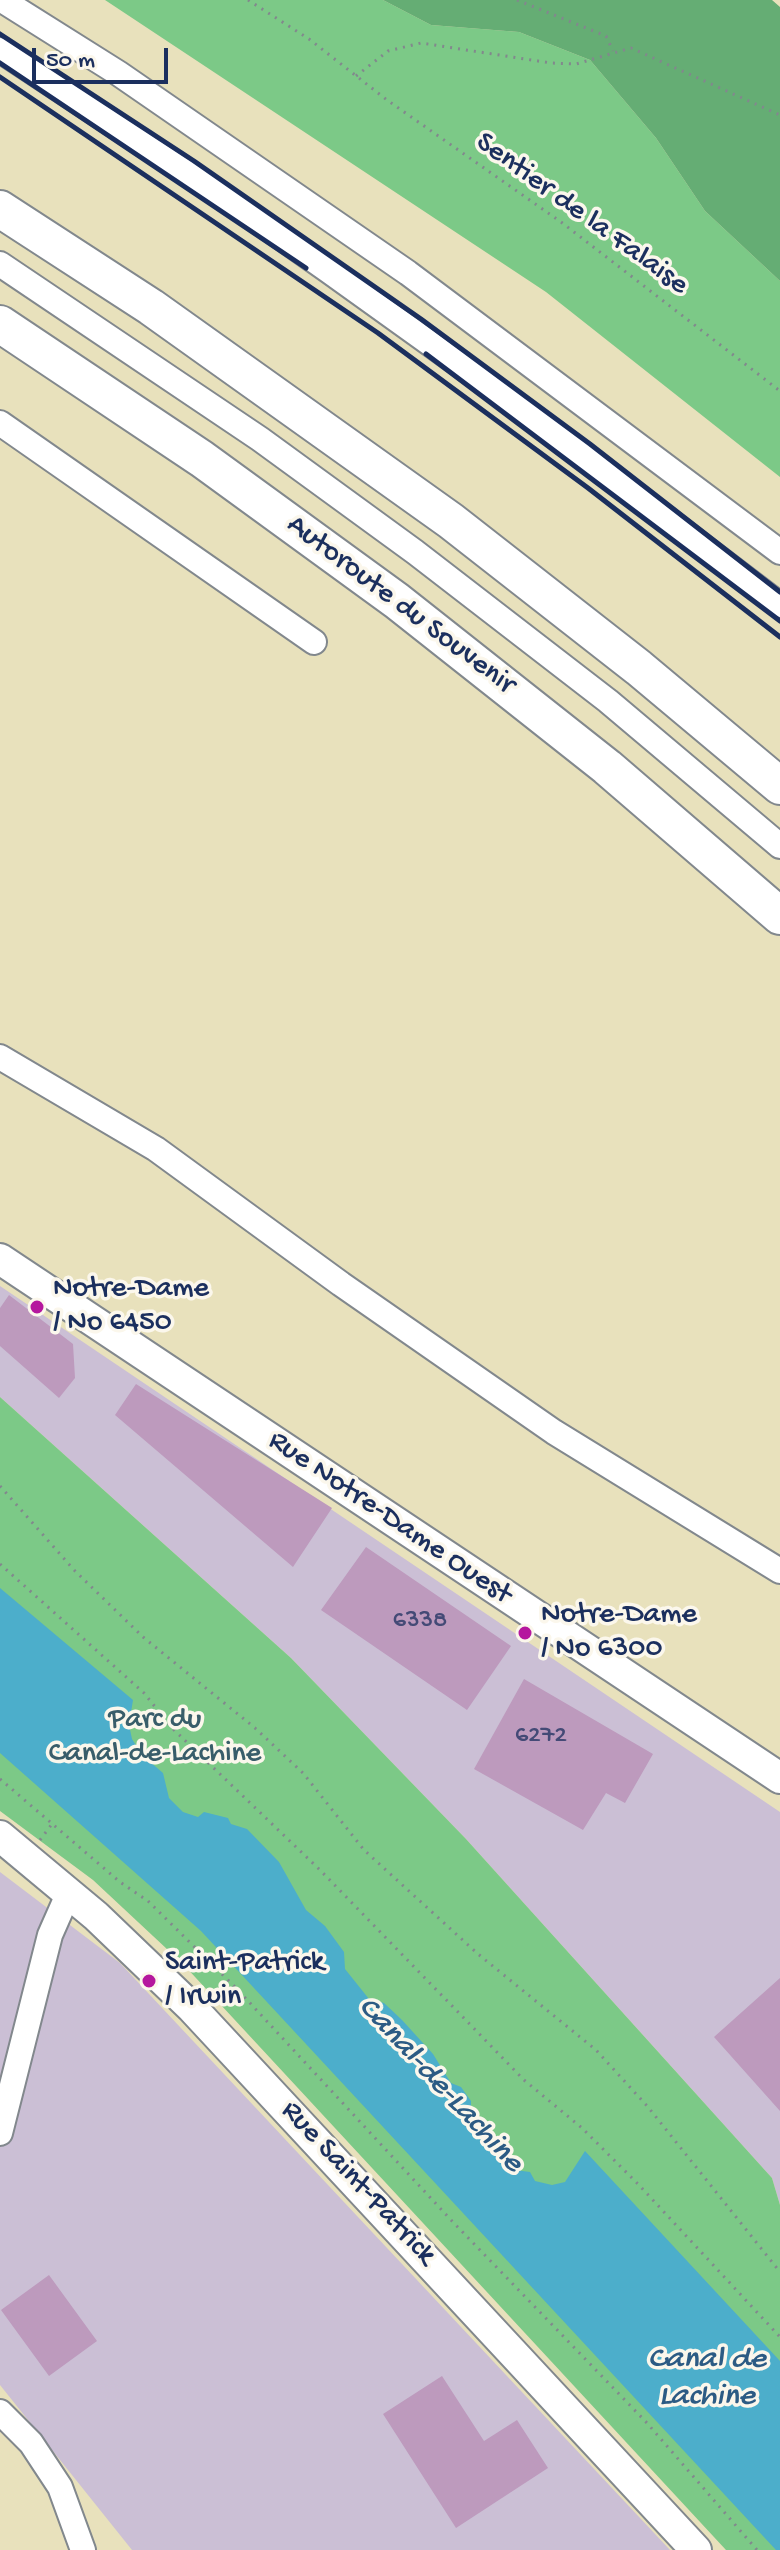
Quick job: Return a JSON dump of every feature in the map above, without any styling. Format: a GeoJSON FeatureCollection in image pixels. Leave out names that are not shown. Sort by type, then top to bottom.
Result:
{"type":"FeatureCollection","features":[{"type":"Feature","properties":{"kind":"highway"},"geometry":{"type":"LineString","coordinates":[[0,209],[151,307],[451,521],[639,668],[780,786]]}},
{"type":"Feature","properties":{"kind":"highway","name":"Autoroute du Souvenir"},"geometry":{"type":"LineString","coordinates":[[0,324],[202,459],[386,592],[577,743],[780,916]]}},
{"type":"Feature","properties":{"kind":"main road","name":"Rue Notre-Dame Ouest"},"geometry":{"type":"LineString","coordinates":[[0,1259],[780,1778]]}},
{"type":"Feature","properties":{"kind":"main road","name":"Rue Saint-Patrick"},"geometry":{"type":"LineString","coordinates":[[0,1836],[69,1892],[217,2034],[696,2550]]}},
{"type":"Feature","properties":{"kind":"street"},"geometry":{"type":"LineString","coordinates":[[2,0],[118,73],[408,273],[780,552]]}},
{"type":"Feature","properties":{"kind":"street"},"geometry":{"type":"LineString","coordinates":[[0,50],[234,204],[413,330],[780,605]]}},
{"type":"Feature","properties":{"kind":"street"},"geometry":{"type":"LineString","coordinates":[[0,264],[260,439],[415,552],[608,701],[780,846]]}},
{"type":"Feature","properties":{"kind":"street"},"geometry":{"type":"LineString","coordinates":[[1,425],[314,642]]}},
{"type":"Feature","properties":{"kind":"street"},"geometry":{"type":"LineString","coordinates":[[0,1057],[16,1070],[156,1149],[341,1284],[554,1432],[780,1571]]}},
{"type":"Feature","properties":{"kind":"street"},"geometry":{"type":"LineString","coordinates":[[0,2133],[50,1935],[69,1892]]}},
{"type":"Feature","properties":{"kind":"street"},"geometry":{"type":"LineString","coordinates":[[0,2412],[31,2443],[60,2487],[83,2550]]}},
{"type":"Feature","properties":{"kind":"path","name":"Sentier de la Falaise"},"geometry":{"type":"LineString","coordinates":[[248,0],[309,39],[561,222],[780,391]]}},
{"type":"Feature","properties":{"kind":"path"},"geometry":{"type":"LineString","coordinates":[[517,0],[606,36],[613,51]]}},
{"type":"Feature","properties":{"kind":"path"},"geometry":{"type":"LineString","coordinates":[[356,76],[388,51],[421,43],[576,64],[631,48],[780,115]]}},
{"type":"Feature","properties":{"kind":"path"},"geometry":{"type":"LineString","coordinates":[[0,1486],[74,1570],[134,1628],[293,1762],[364,1850],[478,1954],[596,2050],[648,2107],[780,2272]]}},
{"type":"Feature","properties":{"kind":"path"},"geometry":{"type":"LineString","coordinates":[[0,1564],[144,1693],[183,1740],[320,1870],[524,2080],[582,2128],[638,2184],[780,2337]]}},
{"type":"Feature","properties":{"kind":"path"},"geometry":{"type":"LineString","coordinates":[[0,1779],[120,1882],[148,1901],[237,1989],[451,2220],[647,2423],[757,2550]]}},
{"type":"Feature","properties":{"kind":"path"},"geometry":{"type":"LineString","coordinates":[[39,1841],[52,1823]]}},
{"type":"Feature","properties":{"kind":"shaded area"},"geometry":{"type":"Polygon","coordinates":[[[0,1286],[780,1812],[780,2205],[772,2178],[466,1839],[291,1658],[0,1397],[0,1286]]]}},
{"type":"Feature","properties":{"kind":"shaded area"},"geometry":{"type":"Polygon","coordinates":[[[0,1872],[120,1963],[670,2550],[132,2550],[0,2385],[0,1872]]]}},
{"type":"Feature","properties":{"kind":"green space"},"geometry":{"type":"Polygon","coordinates":[[[105,0],[383,0],[431,25],[519,32],[590,60],[656,138],[705,211],[780,281],[780,477],[546,292],[105,0]]]}},
{"type":"Feature","properties":{"kind":"green space"},"geometry":{"type":"Polygon","coordinates":[[[383,0],[772,0],[780,7],[780,281],[705,211],[656,138],[590,60],[519,32],[431,25],[383,0]]]}},
{"type":"Feature","properties":{"kind":"green space","name":"Parc du Canal-de-Lachine"},"geometry":{"type":"Polygon","coordinates":[[[0,1397],[291,1658],[466,1839],[772,2178],[780,2205],[780,2550],[726,2550],[183,1964],[93,1880],[0,1811],[0,1397]]]}},
{"type":"Feature","properties":{"kind":"water","name":"Canal de Lachine"},"geometry":{"type":"Polygon","coordinates":[[[0,1588],[133,1700],[129,1725],[132,1739],[142,1755],[163,1773],[169,1798],[183,1812],[198,1817],[204,1812],[228,1818],[231,1824],[247,1829],[279,1862],[306,1910],[325,1926],[344,1952],[345,1969],[369,1999],[384,2003],[402,2020],[433,2054],[451,2083],[461,2087],[471,2101],[471,2114],[482,2137],[502,2162],[515,2170],[530,2172],[535,2181],[552,2185],[565,2182],[585,2151],[780,2361],[780,2550],[776,2550],[201,1931],[0,1753],[0,1588]]]}},
{"type":"Feature","properties":{"kind":"building"},"geometry":{"type":"Polygon","coordinates":[[[9,1295],[73,1344],[75,1378],[59,1398],[0,1346],[0,1308],[9,1295]]]}},
{"type":"Feature","properties":{"kind":"building"},"geometry":{"type":"Polygon","coordinates":[[[136,1384],[332,1508],[293,1567],[115,1415],[136,1384]]]}},
{"type":"Feature","properties":{"kind":"building"},"geometry":{"type":"Polygon","coordinates":[[[366,1547],[511,1646],[467,1710],[321,1610],[366,1547]]]}},
{"type":"Feature","properties":{"kind":"building"},"geometry":{"type":"Polygon","coordinates":[[[524,1679],[653,1754],[625,1803],[606,1793],[583,1830],[474,1769],[524,1679]]]}},
{"type":"Feature","properties":{"kind":"building"},"geometry":{"type":"Polygon","coordinates":[[[780,1978],[780,2111],[714,2037],[780,1978]]]}},
{"type":"Feature","properties":{"kind":"building"},"geometry":{"type":"Polygon","coordinates":[[[49,2275],[97,2341],[49,2376],[1,2310],[49,2275]]]}},
{"type":"Feature","properties":{"kind":"building"},"geometry":{"type":"Polygon","coordinates":[[[442,2376],[484,2441],[517,2420],[548,2468],[456,2528],[383,2414],[442,2376]]]}},
{"type":"Feature","properties":{"kind":"railway"},"geometry":{"type":"LineString","coordinates":[[0,34],[194,161],[421,319],[590,444],[780,592]]}},
{"type":"Feature","properties":{"kind":"railway"},"geometry":{"type":"LineString","coordinates":[[0,63],[306,268]]}},
{"type":"Feature","properties":{"kind":"railway"},"geometry":{"type":"LineString","coordinates":[[0,77],[378,333],[588,488],[780,637]]}},
{"type":"Feature","properties":{"kind":"railway"},"geometry":{"type":"LineString","coordinates":[[426,354],[780,621]]}},
{"type":"Feature","properties":{"kind":"place","name":"Notre-Dame / No 6450"},"geometry":{"type":"Point","coordinates":[37,1307]}},
{"type":"Feature","properties":{"kind":"place","name":"Notre-Dame / No 6300"},"geometry":{"type":"Point","coordinates":[525,1633]}},
{"type":"Feature","properties":{"kind":"place","name":"Saint-Patrick / Irwin"},"geometry":{"type":"Point","coordinates":[149,1981]}},
{"type":"Feature","properties":{"kind":"water label","name":"Canal-de-Lachine"},"geometry":{"type":"Point","coordinates":[439,2086]}}]}
